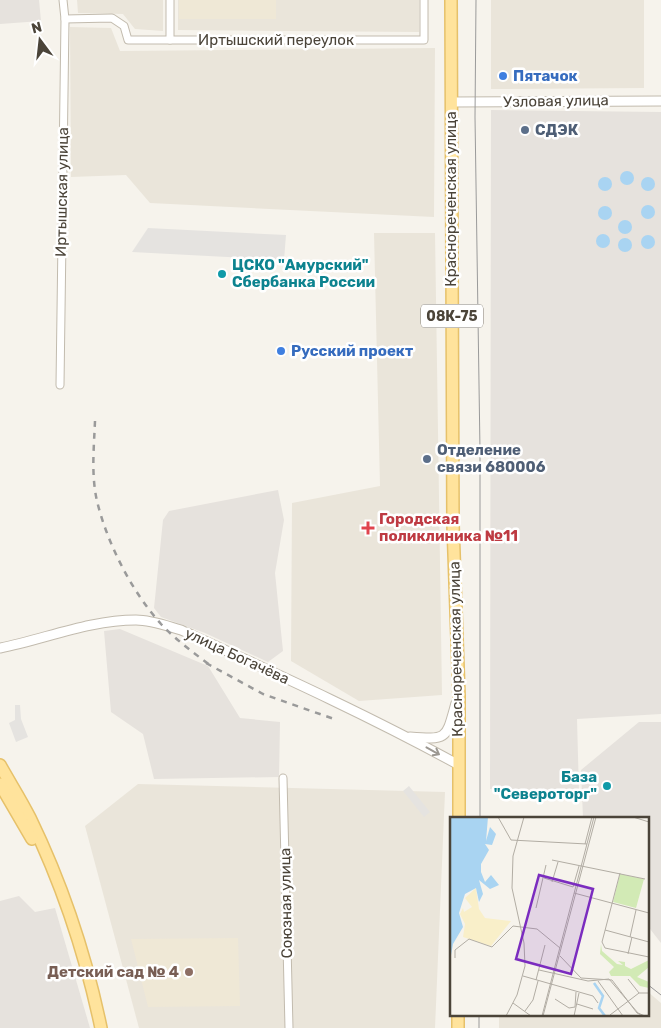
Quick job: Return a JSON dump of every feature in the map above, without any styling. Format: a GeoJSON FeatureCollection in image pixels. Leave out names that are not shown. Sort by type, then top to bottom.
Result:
{"type":"FeatureCollection","features":[{"type":"Feature","properties":{"kind":"main road","name":"Краснореченская улица"},"geometry":{"type":"LineString","coordinates":[[451,0],[453,525],[459,817]]}},
{"type":"Feature","properties":{"kind":"main road"},"geometry":{"type":"LineString","coordinates":[[0,765],[30,818],[49,862],[74,930],[102,1028]]}},
{"type":"Feature","properties":{"kind":"main road"},"geometry":{"type":"LineString","coordinates":[[0,784],[36,847],[49,862]]}},
{"type":"Feature","properties":{"kind":"street","name":"Иртышская улица"},"geometry":{"type":"LineString","coordinates":[[60,385],[65,18],[63,0]]}},
{"type":"Feature","properties":{"kind":"street"},"geometry":{"type":"LineString","coordinates":[[170,0],[170,40]]}},
{"type":"Feature","properties":{"kind":"street","name":"Иртышский переулок"},"geometry":{"type":"LineString","coordinates":[[65,18],[112,18],[124,26],[128,40],[424,40],[424,0]]}},
{"type":"Feature","properties":{"kind":"street","name":"Узловая улица"},"geometry":{"type":"LineString","coordinates":[[451,102],[661,101]]}},
{"type":"Feature","properties":{"kind":"street","name":"улица Богачёва"},"geometry":{"type":"LineString","coordinates":[[0,648],[32,642],[99,623],[136,620],[162,624],[181,630],[327,697],[408,737],[458,765]]}},
{"type":"Feature","properties":{"kind":"street"},"geometry":{"type":"LineString","coordinates":[[408,737],[435,739],[445,735],[449,730],[458,696]]}},
{"type":"Feature","properties":{"kind":"street","name":"Союзная улица"},"geometry":{"type":"LineString","coordinates":[[283,778],[289,1028]]}},
{"type":"Feature","properties":{"kind":"shaded area"},"geometry":{"type":"Polygon","coordinates":[[[0,0],[39,0],[41,21],[0,24],[0,0]]]}},
{"type":"Feature","properties":{"kind":"shaded area"},"geometry":{"type":"Polygon","coordinates":[[[77,0],[163,0],[163,31],[135,29],[123,14],[78,13],[77,0]]]}},
{"type":"Feature","properties":{"kind":"shaded area"},"geometry":{"type":"Polygon","coordinates":[[[178,0],[419,0],[419,32],[178,30],[178,0]]]}},
{"type":"Feature","properties":{"kind":"shaded area"},"geometry":{"type":"Polygon","coordinates":[[[179,0],[276,0],[276,19],[179,19],[179,0]]]}},
{"type":"Feature","properties":{"kind":"shaded area"},"geometry":{"type":"Polygon","coordinates":[[[491,0],[644,0],[644,88],[491,89],[491,0]]]}},
{"type":"Feature","properties":{"kind":"shaded area"},"geometry":{"type":"Polygon","coordinates":[[[70,27],[111,28],[120,51],[435,48],[434,217],[150,203],[126,175],[71,177],[70,27]]]}},
{"type":"Feature","properties":{"kind":"shaded area"},"geometry":{"type":"Polygon","coordinates":[[[491,110],[661,112],[661,714],[577,719],[579,792],[490,789],[491,110]]]}},
{"type":"Feature","properties":{"kind":"shaded area"},"geometry":{"type":"Polygon","coordinates":[[[148,228],[286,235],[284,260],[132,252],[148,228]]]}},
{"type":"Feature","properties":{"kind":"shaded area"},"geometry":{"type":"Polygon","coordinates":[[[374,233],[435,233],[442,695],[359,701],[291,661],[292,503],[380,486],[374,233]]]}},
{"type":"Feature","properties":{"kind":"shaded area"},"geometry":{"type":"Polygon","coordinates":[[[278,490],[284,520],[275,573],[283,651],[268,662],[205,633],[161,617],[154,608],[163,520],[169,511],[278,490]]]}},
{"type":"Feature","properties":{"kind":"shaded area"},"geometry":{"type":"Polygon","coordinates":[[[120,629],[208,666],[240,718],[280,722],[279,777],[154,779],[143,734],[111,712],[104,631],[120,629]]]}},
{"type":"Feature","properties":{"kind":"shaded area"},"geometry":{"type":"Polygon","coordinates":[[[15,705],[20,705],[21,719],[28,737],[16,742],[9,723],[15,720],[15,705]]]}},
{"type":"Feature","properties":{"kind":"shaded area"},"geometry":{"type":"Polygon","coordinates":[[[639,722],[661,722],[661,943],[648,926],[648,817],[583,817],[581,770],[639,722]]]}},
{"type":"Feature","properties":{"kind":"shaded area"},"geometry":{"type":"Polygon","coordinates":[[[138,784],[445,792],[435,1028],[139,1028],[85,826],[138,784]]]}},
{"type":"Feature","properties":{"kind":"shaded area"},"geometry":{"type":"Polygon","coordinates":[[[409,786],[430,812],[424,817],[403,791],[409,786]]]}},
{"type":"Feature","properties":{"kind":"shaded area"},"geometry":{"type":"Polygon","coordinates":[[[19,896],[35,912],[55,908],[90,1028],[0,1028],[0,901],[19,896]]]}},
{"type":"Feature","properties":{"kind":"shaded area","name":"Детский сад № 4"},"geometry":{"type":"Polygon","coordinates":[[[238,938],[240,1006],[148,1007],[131,939],[238,938]]]}},
{"type":"Feature","properties":{"kind":"shaded area"},"geometry":{"type":"Polygon","coordinates":[[[648,992],[661,1003],[661,1028],[499,1028],[499,1016],[648,1016],[648,992]]]}},
{"type":"Feature","properties":{"kind":"water"},"geometry":{"type":"Polygon","coordinates":[[[627,171],[632,173],[634,178],[632,183],[627,185],[622,183],[620,178],[622,173],[627,171]]]}},
{"type":"Feature","properties":{"kind":"water"},"geometry":{"type":"Polygon","coordinates":[[[605,177],[610,179],[612,184],[610,189],[605,191],[600,189],[598,184],[600,179],[605,177]]]}},
{"type":"Feature","properties":{"kind":"water"},"geometry":{"type":"Polygon","coordinates":[[[648,177],[653,179],[655,184],[653,189],[648,191],[643,189],[641,184],[643,179],[648,177]]]}},
{"type":"Feature","properties":{"kind":"water"},"geometry":{"type":"Polygon","coordinates":[[[648,205],[653,207],[655,212],[653,217],[648,219],[643,217],[641,212],[643,207],[648,205]]]}},
{"type":"Feature","properties":{"kind":"water"},"geometry":{"type":"Polygon","coordinates":[[[605,206],[610,208],[612,213],[610,218],[605,220],[600,218],[598,213],[600,208],[605,206]]]}},
{"type":"Feature","properties":{"kind":"water"},"geometry":{"type":"Polygon","coordinates":[[[625,220],[630,222],[632,227],[630,232],[625,234],[620,232],[618,227],[620,222],[625,220]]]}},
{"type":"Feature","properties":{"kind":"water"},"geometry":{"type":"Polygon","coordinates":[[[603,234],[608,236],[610,241],[608,246],[603,248],[598,246],[596,241],[598,236],[603,234]]]}},
{"type":"Feature","properties":{"kind":"water"},"geometry":{"type":"Polygon","coordinates":[[[648,235],[653,237],[655,242],[653,247],[648,249],[643,247],[641,242],[643,237],[648,235]]]}},
{"type":"Feature","properties":{"kind":"water"},"geometry":{"type":"Polygon","coordinates":[[[625,238],[630,240],[632,245],[630,250],[625,252],[620,250],[618,245],[620,240],[625,238]]]}},
{"type":"Feature","properties":{"kind":"tram line"},"geometry":{"type":"LineString","coordinates":[[476,0],[475,117],[480,451],[480,817]]}},
{"type":"Feature","properties":{"kind":"tram line"},"geometry":{"type":"LineString","coordinates":[[648,985],[661,995]]}},
{"type":"Feature","properties":{"kind":"tram line"},"geometry":{"type":"LineString","coordinates":[[479,1016],[479,1028]]}},
{"type":"Feature","properties":{"kind":"railway"},"geometry":{"type":"LineString","coordinates":[[95,421],[93,461],[95,491],[101,517],[114,550],[131,582],[150,611],[185,646],[211,666]]}},
{"type":"Feature","properties":{"kind":"railway"},"geometry":{"type":"LineString","coordinates":[[206,663],[263,694],[334,719]]}},
{"type":"Feature","properties":{"kind":"place","name":"Пятачок"},"geometry":{"type":"Point","coordinates":[503,76]}},
{"type":"Feature","properties":{"kind":"place","name":"СДЭК"},"geometry":{"type":"Point","coordinates":[525,130]}},
{"type":"Feature","properties":{"kind":"place","name":"ЦСКО \"Амурский\" Сбербанка России"},"geometry":{"type":"Point","coordinates":[222,274]}},
{"type":"Feature","properties":{"kind":"place","name":"Русский проект"},"geometry":{"type":"Point","coordinates":[281,351]}},
{"type":"Feature","properties":{"kind":"place","name":"Отделение связи 680006"},"geometry":{"type":"Point","coordinates":[427,459]}},
{"type":"Feature","properties":{"kind":"place","name":"Городская поликлиника №11"},"geometry":{"type":"Point","coordinates":[368,528]}},
{"type":"Feature","properties":{"kind":"place","name":"База \"Североторг\""},"geometry":{"type":"Point","coordinates":[607,786]}},
{"type":"Feature","properties":{"kind":"place","name":"Детский сад № 4"},"geometry":{"type":"Point","coordinates":[189,972]}}]}
